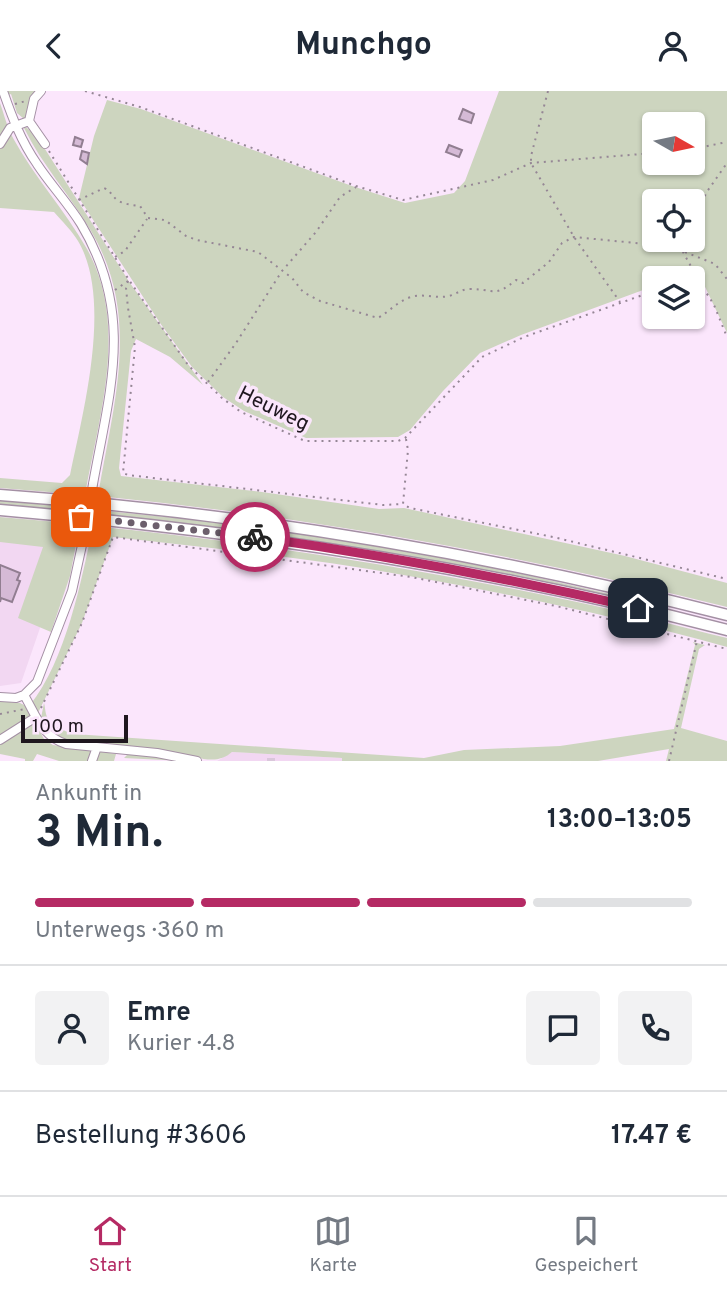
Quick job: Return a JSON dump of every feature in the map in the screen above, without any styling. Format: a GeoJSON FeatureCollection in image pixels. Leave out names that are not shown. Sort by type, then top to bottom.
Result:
{"type":"FeatureCollection","features":[{"type":"Feature","properties":{"kind":"highway"},"geometry":{"type":"LineString","coordinates":[[0,495],[221,518],[399,545],[573,579],[727,615]]}},
{"type":"Feature","properties":{"kind":"highway"},"geometry":{"type":"LineString","coordinates":[[0,510],[223,533],[397,559],[569,592],[727,630]]}},
{"type":"Feature","properties":{"kind":"street"},"geometry":{"type":"LineString","coordinates":[[0,697],[16,698],[24,695],[37,682],[63,618],[84,536],[114,360],[112,303],[92,244],[37,164],[15,126],[10,103],[3,91]]}},
{"type":"Feature","properties":{"kind":"street"},"geometry":{"type":"LineString","coordinates":[[41,91],[34,99],[29,121],[45,144]]}},
{"type":"Feature","properties":{"kind":"street"},"geometry":{"type":"LineString","coordinates":[[0,144],[8,131],[29,121]]}},
{"type":"Feature","properties":{"kind":"street"},"geometry":{"type":"LineString","coordinates":[[24,695],[42,729],[56,741],[157,753],[197,761]]}},
{"type":"Feature","properties":{"kind":"street"},"geometry":{"type":"LineString","coordinates":[[0,740],[36,717]]}},
{"type":"Feature","properties":{"kind":"street"},"geometry":{"type":"LineString","coordinates":[[92,761],[97,747]]}},
{"type":"Feature","properties":{"kind":"path"},"geometry":{"type":"LineString","coordinates":[[85,91],[231,138],[356,186],[403,200],[493,180],[531,163],[642,154]]}},
{"type":"Feature","properties":{"kind":"path"},"geometry":{"type":"LineString","coordinates":[[548,91],[531,163],[574,237],[620,303]]}},
{"type":"Feature","properties":{"kind":"path"},"geometry":{"type":"LineString","coordinates":[[10,103],[34,99]]}},
{"type":"Feature","properties":{"kind":"path"},"geometry":{"type":"LineString","coordinates":[[705,147],[727,142]]}},
{"type":"Feature","properties":{"kind":"path","name":"Heuweg"},"geometry":{"type":"LineString","coordinates":[[45,144],[129,280],[188,365],[206,384],[241,412],[306,441],[398,441],[405,438]]}},
{"type":"Feature","properties":{"kind":"path"},"geometry":{"type":"LineString","coordinates":[[705,196],[727,163]]}},
{"type":"Feature","properties":{"kind":"path"},"geometry":{"type":"LineString","coordinates":[[206,384],[282,271],[316,232],[340,197],[356,186]]}},
{"type":"Feature","properties":{"kind":"path"},"geometry":{"type":"LineString","coordinates":[[78,201],[104,188],[124,203],[140,206],[148,218],[165,221],[186,236],[258,252],[292,278],[303,292],[320,301],[378,318],[397,303],[411,297],[427,294],[445,297],[469,289],[495,292],[516,280],[523,283],[549,262],[562,243],[574,237],[642,243]]}},
{"type":"Feature","properties":{"kind":"path"},"geometry":{"type":"LineString","coordinates":[[114,257],[125,251],[148,218]]}},
{"type":"Feature","properties":{"kind":"path"},"geometry":{"type":"LineString","coordinates":[[683,252],[715,264],[727,279]]}},
{"type":"Feature","properties":{"kind":"path"},"geometry":{"type":"LineString","coordinates":[[683,252],[691,266]]}},
{"type":"Feature","properties":{"kind":"path"},"geometry":{"type":"LineString","coordinates":[[114,291],[129,280]]}},
{"type":"Feature","properties":{"kind":"path"},"geometry":{"type":"LineString","coordinates":[[129,280],[126,288],[135,347],[123,473],[383,505],[403,504],[727,579]]}},
{"type":"Feature","properties":{"kind":"path"},"geometry":{"type":"LineString","coordinates":[[705,292],[727,337]]}},
{"type":"Feature","properties":{"kind":"path"},"geometry":{"type":"LineString","coordinates":[[403,504],[408,450],[405,438],[482,357],[524,337],[642,295]]}},
{"type":"Feature","properties":{"kind":"path"},"geometry":{"type":"LineString","coordinates":[[720,319],[727,315]]}},
{"type":"Feature","properties":{"kind":"path"},"geometry":{"type":"LineString","coordinates":[[36,717],[85,617],[113,537],[411,577],[556,606],[727,649]]}},
{"type":"Feature","properties":{"kind":"path"},"geometry":{"type":"LineString","coordinates":[[669,761],[698,640]]}},
{"type":"Feature","properties":{"kind":"path"},"geometry":{"type":"LineString","coordinates":[[0,714],[17,712],[30,705]]}},
{"type":"Feature","properties":{"kind":"shaded area"},"geometry":{"type":"Polygon","coordinates":[[[0,536],[61,539],[40,628],[21,683],[0,686],[0,536]]]}},
{"type":"Feature","properties":{"kind":"shaded area"},"geometry":{"type":"Polygon","coordinates":[[[232,752],[342,758],[342,761],[217,761],[232,752]]]}},
{"type":"Feature","properties":{"kind":"green space"},"geometry":{"type":"Polygon","coordinates":[[[38,91],[24,119],[17,113],[11,94],[0,98],[0,93],[38,91]]]}},
{"type":"Feature","properties":{"kind":"green space"},"geometry":{"type":"Polygon","coordinates":[[[499,91],[727,91],[727,333],[705,287],[705,266],[642,266],[642,290],[480,353],[410,430],[398,437],[306,438],[244,411],[223,397],[192,367],[160,323],[79,198],[94,136],[107,100],[141,109],[405,203],[454,193],[465,181],[499,91]]]}},
{"type":"Feature","properties":{"kind":"green space"},"geometry":{"type":"Polygon","coordinates":[[[0,103],[21,152],[87,249],[100,278],[109,339],[107,371],[85,495],[0,488],[0,478],[62,483],[70,475],[87,389],[94,324],[88,265],[70,230],[54,212],[0,208],[0,103]]]}},
{"type":"Feature","properties":{"kind":"green space"},"geometry":{"type":"Polygon","coordinates":[[[24,128],[38,138],[130,283],[203,385],[170,357],[136,339],[131,351],[119,468],[121,476],[379,509],[404,508],[625,556],[727,583],[727,607],[572,571],[415,540],[257,515],[98,496],[116,394],[119,361],[120,328],[116,296],[107,263],[91,231],[39,155],[24,128]]]}},
{"type":"Feature","properties":{"kind":"green space"},"geometry":{"type":"Polygon","coordinates":[[[0,500],[195,520],[356,542],[492,567],[636,602],[478,570],[320,543],[161,521],[0,504],[0,500]]]}},
{"type":"Feature","properties":{"kind":"green space"},"geometry":{"type":"Polygon","coordinates":[[[0,517],[80,524],[70,576],[51,632],[18,618],[43,547],[0,542],[0,517]]]}},
{"type":"Feature","properties":{"kind":"green space"},"geometry":{"type":"Polygon","coordinates":[[[93,526],[275,548],[457,578],[596,606],[727,638],[727,647],[569,608],[409,576],[224,549],[113,537],[82,623],[36,717],[30,705],[43,687],[63,643],[93,526]]]}},
{"type":"Feature","properties":{"kind":"green space"},"geometry":{"type":"Polygon","coordinates":[[[693,642],[705,645],[699,649],[681,728],[727,741],[727,761],[666,761],[669,749],[598,761],[342,761],[342,758],[232,752],[220,759],[211,760],[67,741],[51,733],[41,718],[44,703],[50,721],[74,734],[424,758],[464,750],[560,746],[674,729],[695,645],[693,642]]]}},
{"type":"Feature","properties":{"kind":"green space"},"geometry":{"type":"Polygon","coordinates":[[[0,701],[26,706],[44,739],[53,745],[116,754],[114,761],[59,761],[37,754],[33,761],[25,761],[0,754],[0,701]]]}},
{"type":"Feature","properties":{"kind":"green space"},"geometry":{"type":"Polygon","coordinates":[[[128,754],[145,754],[183,761],[124,758],[128,754]]]}},
{"type":"Feature","properties":{"kind":"building"},"geometry":{"type":"Polygon","coordinates":[[[463,109],[474,114],[471,123],[459,119],[463,109]]]}},
{"type":"Feature","properties":{"kind":"building"},"geometry":{"type":"Polygon","coordinates":[[[75,137],[83,140],[81,147],[73,145],[75,137]]]}},
{"type":"Feature","properties":{"kind":"building"},"geometry":{"type":"Polygon","coordinates":[[[449,145],[462,150],[459,157],[446,152],[449,145]]]}},
{"type":"Feature","properties":{"kind":"building"},"geometry":{"type":"Polygon","coordinates":[[[82,151],[89,153],[87,164],[80,159],[82,151]]]}},
{"type":"Feature","properties":{"kind":"building"},"geometry":{"type":"Polygon","coordinates":[[[0,565],[20,573],[17,580],[20,581],[12,602],[1,598],[0,602],[0,565]]]}},
{"type":"Feature","properties":{"kind":"way so far"},"geometry":{"type":"LineString","coordinates":[[81,517],[255,537]]}},
{"type":"Feature","properties":{"kind":"route"},"geometry":{"type":"LineString","coordinates":[[255,537],[480,574],[638,608]]}}]}
